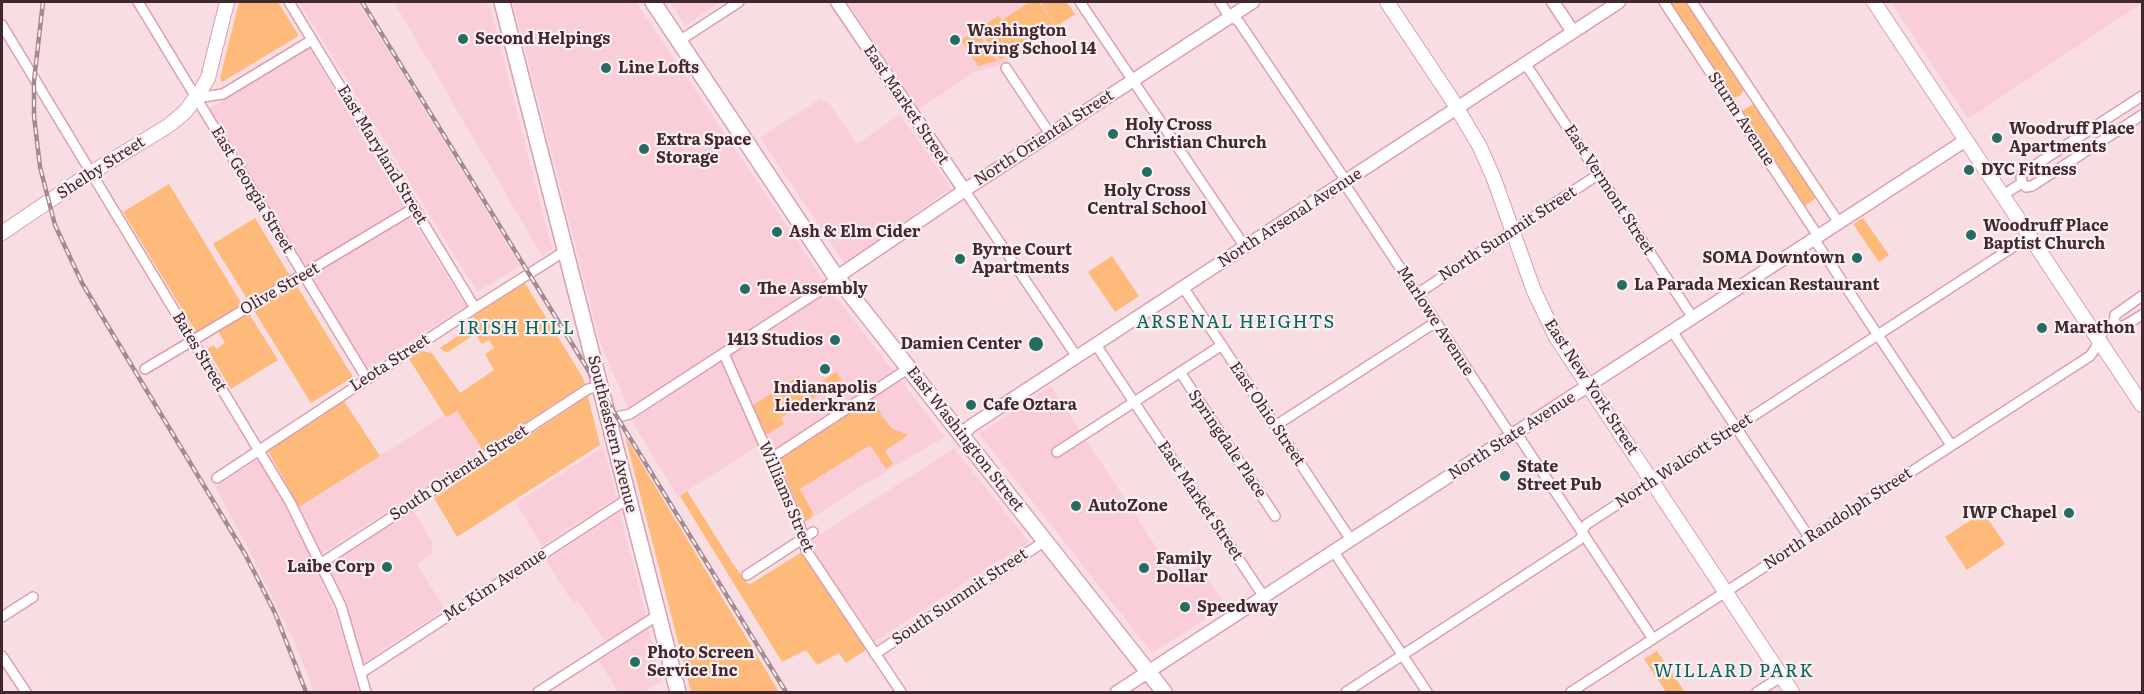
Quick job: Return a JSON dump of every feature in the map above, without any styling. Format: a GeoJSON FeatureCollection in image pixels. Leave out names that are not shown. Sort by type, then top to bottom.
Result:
{"type":"FeatureCollection","features":[{"type":"Feature","properties":{"kind":"main road","name":"Shelby Street"},"geometry":{"type":"LineString","coordinates":[[2,233],[91,173],[175,121],[196,98],[205,84],[213,64],[227,2]]}},
{"type":"Feature","properties":{"kind":"main road","name":"Southeastern Avenue"},"geometry":{"type":"LineString","coordinates":[[502,2],[678,693]]}},
{"type":"Feature","properties":{"kind":"main road","name":"East Washington Street"},"geometry":{"type":"LineString","coordinates":[[653,2],[837,277],[1164,693]]}},
{"type":"Feature","properties":{"kind":"main road","name":"East New York Street"},"geometry":{"type":"LineString","coordinates":[[1387,2],[1457,108],[1486,159],[1544,315],[1556,337],[1792,693]]}},
{"type":"Feature","properties":{"kind":"main road"},"geometry":{"type":"LineString","coordinates":[[1874,2],[2142,405]]}},
{"type":"Feature","properties":{"kind":"street","name":"East Georgia Street"},"geometry":{"type":"LineString","coordinates":[[138,2],[367,379]]}},
{"type":"Feature","properties":{"kind":"street","name":"East Maryland Street"},"geometry":{"type":"LineString","coordinates":[[289,2],[475,308]]}},
{"type":"Feature","properties":{"kind":"street"},"geometry":{"type":"LineString","coordinates":[[679,41],[740,2]]}},
{"type":"Feature","properties":{"kind":"street","name":"East Market Street"},"geometry":{"type":"LineString","coordinates":[[837,2],[1077,357]]}},
{"type":"Feature","properties":{"kind":"street"},"geometry":{"type":"LineString","coordinates":[[1080,2],[1245,247]]}},
{"type":"Feature","properties":{"kind":"street","name":"Marlowe Avenue"},"geometry":{"type":"LineString","coordinates":[[1220,2],[1231,16],[1239,21],[1506,428],[1521,440],[1653,639]]}},
{"type":"Feature","properties":{"kind":"street","name":"North Oriental Street"},"geometry":{"type":"LineString","coordinates":[[837,277],[1050,134],[1253,2]]}},
{"type":"Feature","properties":{"kind":"street"},"geometry":{"type":"LineString","coordinates":[[1553,2],[1573,32]]}},
{"type":"Feature","properties":{"kind":"street","name":"North Arsenal Avenue"},"geometry":{"type":"LineString","coordinates":[[962,435],[971,426],[1619,2]]}},
{"type":"Feature","properties":{"kind":"street","name":"Sturm Avenue"},"geometry":{"type":"LineString","coordinates":[[1664,2],[1951,446]]}},
{"type":"Feature","properties":{"kind":"street","name":"Sturm Avenue"},"geometry":{"type":"LineString","coordinates":[[1692,2],[1839,223]]}},
{"type":"Feature","properties":{"kind":"street","name":"Bates Street"},"geometry":{"type":"LineString","coordinates":[[2,25],[290,502],[343,612],[366,693]]}},
{"type":"Feature","properties":{"kind":"street"},"geometry":{"type":"LineString","coordinates":[[196,98],[223,94],[312,40]]}},
{"type":"Feature","properties":{"kind":"street","name":"East Vermont Street"},"geometry":{"type":"LineString","coordinates":[[1525,63],[1693,318]]}},
{"type":"Feature","properties":{"kind":"street"},"geometry":{"type":"LineString","coordinates":[[1006,69],[1050,134]]}},
{"type":"Feature","properties":{"kind":"street"},"geometry":{"type":"LineString","coordinates":[[2022,183],[2023,173],[2142,96]]}},
{"type":"Feature","properties":{"kind":"street"},"geometry":{"type":"LineString","coordinates":[[2022,183],[2026,187],[2032,186],[2142,115]]}},
{"type":"Feature","properties":{"kind":"street","name":"North State Avenue"},"geometry":{"type":"LineString","coordinates":[[1117,693],[1966,140]]}},
{"type":"Feature","properties":{"kind":"street","name":"North Summit Street"},"geometry":{"type":"LineString","coordinates":[[1417,294],[1599,174]]}},
{"type":"Feature","properties":{"kind":"street"},"geometry":{"type":"LineString","coordinates":[[2002,195],[2022,183]]}},
{"type":"Feature","properties":{"kind":"street","name":"Olive Street"},"geometry":{"type":"LineString","coordinates":[[145,369],[414,208]]}},
{"type":"Feature","properties":{"kind":"street","name":"North Walcott Street"},"geometry":{"type":"LineString","coordinates":[[1346,693],[1579,540],[1587,524],[2030,236]]}},
{"type":"Feature","properties":{"kind":"street","name":"Leota Street"},"geometry":{"type":"LineString","coordinates":[[217,478],[565,251]]}},
{"type":"Feature","properties":{"kind":"street"},"geometry":{"type":"LineString","coordinates":[[609,419],[630,414],[827,286],[837,277]]}},
{"type":"Feature","properties":{"kind":"street","name":"East Ohio Street"},"geometry":{"type":"LineString","coordinates":[[1184,287],[1351,540]]}},
{"type":"Feature","properties":{"kind":"street","name":"North Randolph Street"},"geometry":{"type":"LineString","coordinates":[[1571,693],[2090,356],[2104,330],[2114,323],[2115,315],[2142,296]]}},
{"type":"Feature","properties":{"kind":"street"},"geometry":{"type":"LineString","coordinates":[[2114,323],[2122,327],[2142,315]]}},
{"type":"Feature","properties":{"kind":"street"},"geometry":{"type":"LineString","coordinates":[[1275,426],[1436,322]]}},
{"type":"Feature","properties":{"kind":"street"},"geometry":{"type":"LineString","coordinates":[[1672,331],[1809,537]]}},
{"type":"Feature","properties":{"kind":"street","name":"East Market Street"},"geometry":{"type":"LineString","coordinates":[[1096,345],[1264,597]]}},
{"type":"Feature","properties":{"kind":"street"},"geometry":{"type":"LineString","coordinates":[[1057,452],[1222,345]]}},
{"type":"Feature","properties":{"kind":"street","name":"Williams Street"},"geometry":{"type":"LineString","coordinates":[[724,354],[800,526],[806,550],[901,693]]}},
{"type":"Feature","properties":{"kind":"street"},"geometry":{"type":"LineString","coordinates":[[770,459],[909,368]]}},
{"type":"Feature","properties":{"kind":"street","name":"Springdale Place"},"geometry":{"type":"LineString","coordinates":[[1180,372],[1275,516]]}},
{"type":"Feature","properties":{"kind":"street","name":"South Oriental Street"},"geometry":{"type":"LineString","coordinates":[[320,564],[588,389],[600,386]]}},
{"type":"Feature","properties":{"kind":"street","name":"Mc Kim Avenue"},"geometry":{"type":"LineString","coordinates":[[361,673],[629,498]]}},
{"type":"Feature","properties":{"kind":"street"},"geometry":{"type":"LineString","coordinates":[[747,575],[813,532]]}},
{"type":"Feature","properties":{"kind":"street","name":"South Summit Street"},"geometry":{"type":"LineString","coordinates":[[875,654],[1045,541]]}},
{"type":"Feature","properties":{"kind":"street"},"geometry":{"type":"LineString","coordinates":[[1334,552],[1427,693]]}},
{"type":"Feature","properties":{"kind":"street"},"geometry":{"type":"LineString","coordinates":[[2,617],[33,597]]}},
{"type":"Feature","properties":{"kind":"street"},"geometry":{"type":"LineString","coordinates":[[538,693],[658,615]]}},
{"type":"Feature","properties":{"kind":"street"},"geometry":{"type":"LineString","coordinates":[[2,656],[26,693]]}},
{"type":"Feature","properties":{"kind":"street"},"geometry":{"type":"LineString","coordinates":[[1758,693],[1781,677]]}},
{"type":"Feature","properties":{"kind":"shaded area"},"geometry":{"type":"Polygon","coordinates":[[[239,2],[278,2],[298,34],[297,37],[222,82],[220,78],[239,2]]]}},
{"type":"Feature","properties":{"kind":"shaded area"},"geometry":{"type":"Polygon","coordinates":[[[299,2],[358,2],[520,266],[477,292],[299,2]]]}},
{"type":"Feature","properties":{"kind":"shaded area"},"geometry":{"type":"Polygon","coordinates":[[[394,2],[489,2],[552,249],[542,256],[394,2]]]}},
{"type":"Feature","properties":{"kind":"shaded area"},"geometry":{"type":"Polygon","coordinates":[[[513,2],[636,2],[824,281],[628,408],[600,342],[513,2]]]}},
{"type":"Feature","properties":{"kind":"shaded area"},"geometry":{"type":"Polygon","coordinates":[[[670,2],[720,2],[685,26],[670,2]]]}},
{"type":"Feature","properties":{"kind":"shaded area","name":"Washington Irving School 14"},"geometry":{"type":"Polygon","coordinates":[[[847,2],[1067,2],[1076,15],[999,65],[975,72],[919,109],[847,2]]]}},
{"type":"Feature","properties":{"kind":"shaded area"},"geometry":{"type":"Polygon","coordinates":[[[1030,2],[1039,2],[1054,24],[1000,60],[979,29],[998,16],[1002,20],[1030,2]]]}},
{"type":"Feature","properties":{"kind":"shaded area"},"geometry":{"type":"Polygon","coordinates":[[[1040,2],[1066,2],[1075,14],[1056,26],[1040,2]]]}},
{"type":"Feature","properties":{"kind":"shaded area"},"geometry":{"type":"Polygon","coordinates":[[[1670,2],[1687,2],[1744,89],[1740,96],[1733,98],[1670,2]]]}},
{"type":"Feature","properties":{"kind":"shaded area"},"geometry":{"type":"Polygon","coordinates":[[[1891,2],[2142,2],[2142,3],[1968,119],[1891,2]]]}},
{"type":"Feature","properties":{"kind":"shaded area"},"geometry":{"type":"Polygon","coordinates":[[[976,30],[997,61],[978,66],[961,40],[976,30]]]}},
{"type":"Feature","properties":{"kind":"shaded area"},"geometry":{"type":"Polygon","coordinates":[[[309,48],[405,207],[305,268],[208,109],[309,48]]]}},
{"type":"Feature","properties":{"kind":"shaded area"},"geometry":{"type":"Polygon","coordinates":[[[821,98],[829,103],[857,144],[900,114],[952,190],[945,192],[845,264],[760,138],[821,98]]]}},
{"type":"Feature","properties":{"kind":"shaded area"},"geometry":{"type":"Polygon","coordinates":[[[1755,103],[1817,197],[1805,206],[1742,111],[1755,103]]]}},
{"type":"Feature","properties":{"kind":"shaded area"},"geometry":{"type":"Polygon","coordinates":[[[169,184],[242,304],[196,332],[123,212],[169,184]]]}},
{"type":"Feature","properties":{"kind":"shaded area"},"geometry":{"type":"Polygon","coordinates":[[[409,215],[466,306],[367,369],[311,275],[409,215]]]}},
{"type":"Feature","properties":{"kind":"shaded area"},"geometry":{"type":"Polygon","coordinates":[[[255,218],[290,276],[249,302],[213,244],[255,218]]]}},
{"type":"Feature","properties":{"kind":"shaded area"},"geometry":{"type":"Polygon","coordinates":[[[1863,218],[1889,255],[1879,262],[1853,224],[1863,218]]]}},
{"type":"Feature","properties":{"kind":"shaded area"},"geometry":{"type":"Polygon","coordinates":[[[1112,256],[1139,296],[1115,312],[1088,272],[1112,256]]]}},
{"type":"Feature","properties":{"kind":"shaded area"},"geometry":{"type":"Polygon","coordinates":[[[295,283],[353,377],[311,403],[253,309],[295,283]]]}},
{"type":"Feature","properties":{"kind":"shaded area"},"geometry":{"type":"Polygon","coordinates":[[[525,283],[585,384],[483,450],[457,411],[446,417],[409,359],[422,351],[432,353],[460,393],[494,370],[485,354],[494,348],[489,340],[482,344],[475,334],[448,352],[440,348],[477,323],[473,316],[525,283]]]}},
{"type":"Feature","properties":{"kind":"shaded area"},"geometry":{"type":"Polygon","coordinates":[[[830,290],[945,437],[795,529],[759,445],[678,497],[632,421],[754,338],[830,290]]]}},
{"type":"Feature","properties":{"kind":"shaded area"},"geometry":{"type":"Polygon","coordinates":[[[248,312],[278,360],[231,389],[207,349],[214,345],[216,349],[225,343],[218,331],[248,312]]]}},
{"type":"Feature","properties":{"kind":"shaded area"},"geometry":{"type":"Polygon","coordinates":[[[836,372],[842,380],[781,418],[784,424],[766,435],[753,405],[799,376],[809,390],[836,372]]]}},
{"type":"Feature","properties":{"kind":"shaded area"},"geometry":{"type":"Polygon","coordinates":[[[1051,386],[1177,579],[1199,565],[1226,606],[1152,653],[979,434],[1051,386]]]}},
{"type":"Feature","properties":{"kind":"shaded area"},"geometry":{"type":"Polygon","coordinates":[[[588,396],[600,445],[457,537],[434,498],[588,396]]]}},
{"type":"Feature","properties":{"kind":"shaded area"},"geometry":{"type":"Polygon","coordinates":[[[873,396],[881,415],[891,428],[908,435],[885,451],[893,464],[886,469],[870,445],[800,489],[813,513],[812,517],[805,522],[778,459],[873,396]]]}},
{"type":"Feature","properties":{"kind":"shaded area"},"geometry":{"type":"Polygon","coordinates":[[[344,401],[380,456],[299,507],[268,451],[344,401]]]}},
{"type":"Feature","properties":{"kind":"shaded area"},"geometry":{"type":"Polygon","coordinates":[[[458,406],[486,448],[322,553],[299,507],[458,406]]]}},
{"type":"Feature","properties":{"kind":"shaded area"},"geometry":{"type":"Polygon","coordinates":[[[625,436],[779,692],[691,692],[625,436]]]}},
{"type":"Feature","properties":{"kind":"shaded area"},"geometry":{"type":"Polygon","coordinates":[[[603,447],[617,497],[542,546],[516,503],[603,447]]]}},
{"type":"Feature","properties":{"kind":"shaded area"},"geometry":{"type":"Polygon","coordinates":[[[954,448],[1029,542],[875,641],[810,546],[810,541],[954,448]]]}},
{"type":"Feature","properties":{"kind":"shaded area"},"geometry":{"type":"Polygon","coordinates":[[[258,459],[287,507],[320,577],[338,620],[359,692],[314,692],[294,641],[215,487],[258,459]]]}},
{"type":"Feature","properties":{"kind":"shaded area"},"geometry":{"type":"Polygon","coordinates":[[[687,491],[749,585],[802,552],[866,650],[846,663],[839,653],[817,665],[806,650],[782,662],[680,496],[687,491]]]}},
{"type":"Feature","properties":{"kind":"shaded area"},"geometry":{"type":"Polygon","coordinates":[[[413,510],[432,541],[432,553],[417,564],[445,609],[363,663],[346,604],[327,564],[413,510]]]}},
{"type":"Feature","properties":{"kind":"shaded area"},"geometry":{"type":"Polygon","coordinates":[[[620,512],[646,616],[605,642],[578,601],[573,604],[546,560],[620,512]]]}},
{"type":"Feature","properties":{"kind":"shaded area"},"geometry":{"type":"Polygon","coordinates":[[[1983,512],[2005,544],[1967,570],[1945,537],[1983,512]]]}},
{"type":"Feature","properties":{"kind":"shaded area"},"geometry":{"type":"Polygon","coordinates":[[[648,627],[662,681],[643,692],[618,692],[598,660],[648,627]]]}},
{"type":"Feature","properties":{"kind":"shaded area"},"geometry":{"type":"Polygon","coordinates":[[[1657,651],[1685,692],[1666,692],[1644,659],[1657,651]]]}},
{"type":"Feature","properties":{"kind":"railway"},"geometry":{"type":"LineString","coordinates":[[43,2],[34,81],[34,116],[40,167],[55,225],[82,283],[245,554],[275,613],[306,692]]}},
{"type":"Feature","properties":{"kind":"railway"},"geometry":{"type":"LineString","coordinates":[[362,2],[786,692]]}},
{"type":"Feature","properties":{"kind":"place","name":"Second Helpings"},"geometry":{"type":"Point","coordinates":[463,39]}},
{"type":"Feature","properties":{"kind":"place","name":"Washington Irving School 14"},"geometry":{"type":"Point","coordinates":[955,40]}},
{"type":"Feature","properties":{"kind":"place","name":"Line Lofts"},"geometry":{"type":"Point","coordinates":[606,68]}},
{"type":"Feature","properties":{"kind":"place","name":"Holy Cross Christian Church"},"geometry":{"type":"Point","coordinates":[1113,134]}},
{"type":"Feature","properties":{"kind":"place","name":"Woodruff Place Apartments"},"geometry":{"type":"Point","coordinates":[1997,138]}},
{"type":"Feature","properties":{"kind":"place","name":"Extra Space Storage"},"geometry":{"type":"Point","coordinates":[644,149]}},
{"type":"Feature","properties":{"kind":"place","name":"DYC Fitness"},"geometry":{"type":"Point","coordinates":[1969,170]}},
{"type":"Feature","properties":{"kind":"place","name":"Holy Cross Central School"},"geometry":{"type":"Point","coordinates":[1147,172]}},
{"type":"Feature","properties":{"kind":"place","name":"Ash & Elm Cider"},"geometry":{"type":"Point","coordinates":[777,232]}},
{"type":"Feature","properties":{"kind":"place","name":"Woodruff Place Baptist Church"},"geometry":{"type":"Point","coordinates":[1971,235]}},
{"type":"Feature","properties":{"kind":"place","name":"SOMA Downtown"},"geometry":{"type":"Point","coordinates":[1857,258]}},
{"type":"Feature","properties":{"kind":"place","name":"Byrne Court Apartments"},"geometry":{"type":"Point","coordinates":[960,259]}},
{"type":"Feature","properties":{"kind":"place","name":"La Parada Mexican Restaurant"},"geometry":{"type":"Point","coordinates":[1622,285]}},
{"type":"Feature","properties":{"kind":"place","name":"The Assembly"},"geometry":{"type":"Point","coordinates":[745,289]}},
{"type":"Feature","properties":{"kind":"place","name":"Marathon"},"geometry":{"type":"Point","coordinates":[2042,328]}},
{"type":"Feature","properties":{"kind":"place","name":"1413 Studios"},"geometry":{"type":"Point","coordinates":[835,340]}},
{"type":"Feature","properties":{"kind":"place","name":"Damien Center"},"geometry":{"type":"Point","coordinates":[1036,344]}},
{"type":"Feature","properties":{"kind":"place","name":"Indianapolis Liederkranz"},"geometry":{"type":"Point","coordinates":[825,369]}},
{"type":"Feature","properties":{"kind":"place","name":"Cafe Oztara"},"geometry":{"type":"Point","coordinates":[971,405]}},
{"type":"Feature","properties":{"kind":"place","name":"State Street Pub"},"geometry":{"type":"Point","coordinates":[1505,476]}},
{"type":"Feature","properties":{"kind":"place","name":"AutoZone"},"geometry":{"type":"Point","coordinates":[1076,506]}},
{"type":"Feature","properties":{"kind":"place","name":"IWP Chapel"},"geometry":{"type":"Point","coordinates":[2069,513]}},
{"type":"Feature","properties":{"kind":"place","name":"Laibe Corp"},"geometry":{"type":"Point","coordinates":[387,567]}},
{"type":"Feature","properties":{"kind":"place","name":"Family Dollar"},"geometry":{"type":"Point","coordinates":[1144,568]}},
{"type":"Feature","properties":{"kind":"place","name":"Speedway"},"geometry":{"type":"Point","coordinates":[1185,607]}},
{"type":"Feature","properties":{"kind":"place","name":"Photo Screen Service Inc"},"geometry":{"type":"Point","coordinates":[635,662]}},
{"type":"Feature","properties":{"kind":"district","name":"ARSENAL HEIGHTS"},"geometry":{"type":"Point","coordinates":[1236,323]}},
{"type":"Feature","properties":{"kind":"district","name":"IRISH HILL"},"geometry":{"type":"Point","coordinates":[517,329]}},
{"type":"Feature","properties":{"kind":"district","name":"WILLARD PARK"},"geometry":{"type":"Point","coordinates":[1734,672]}}]}
